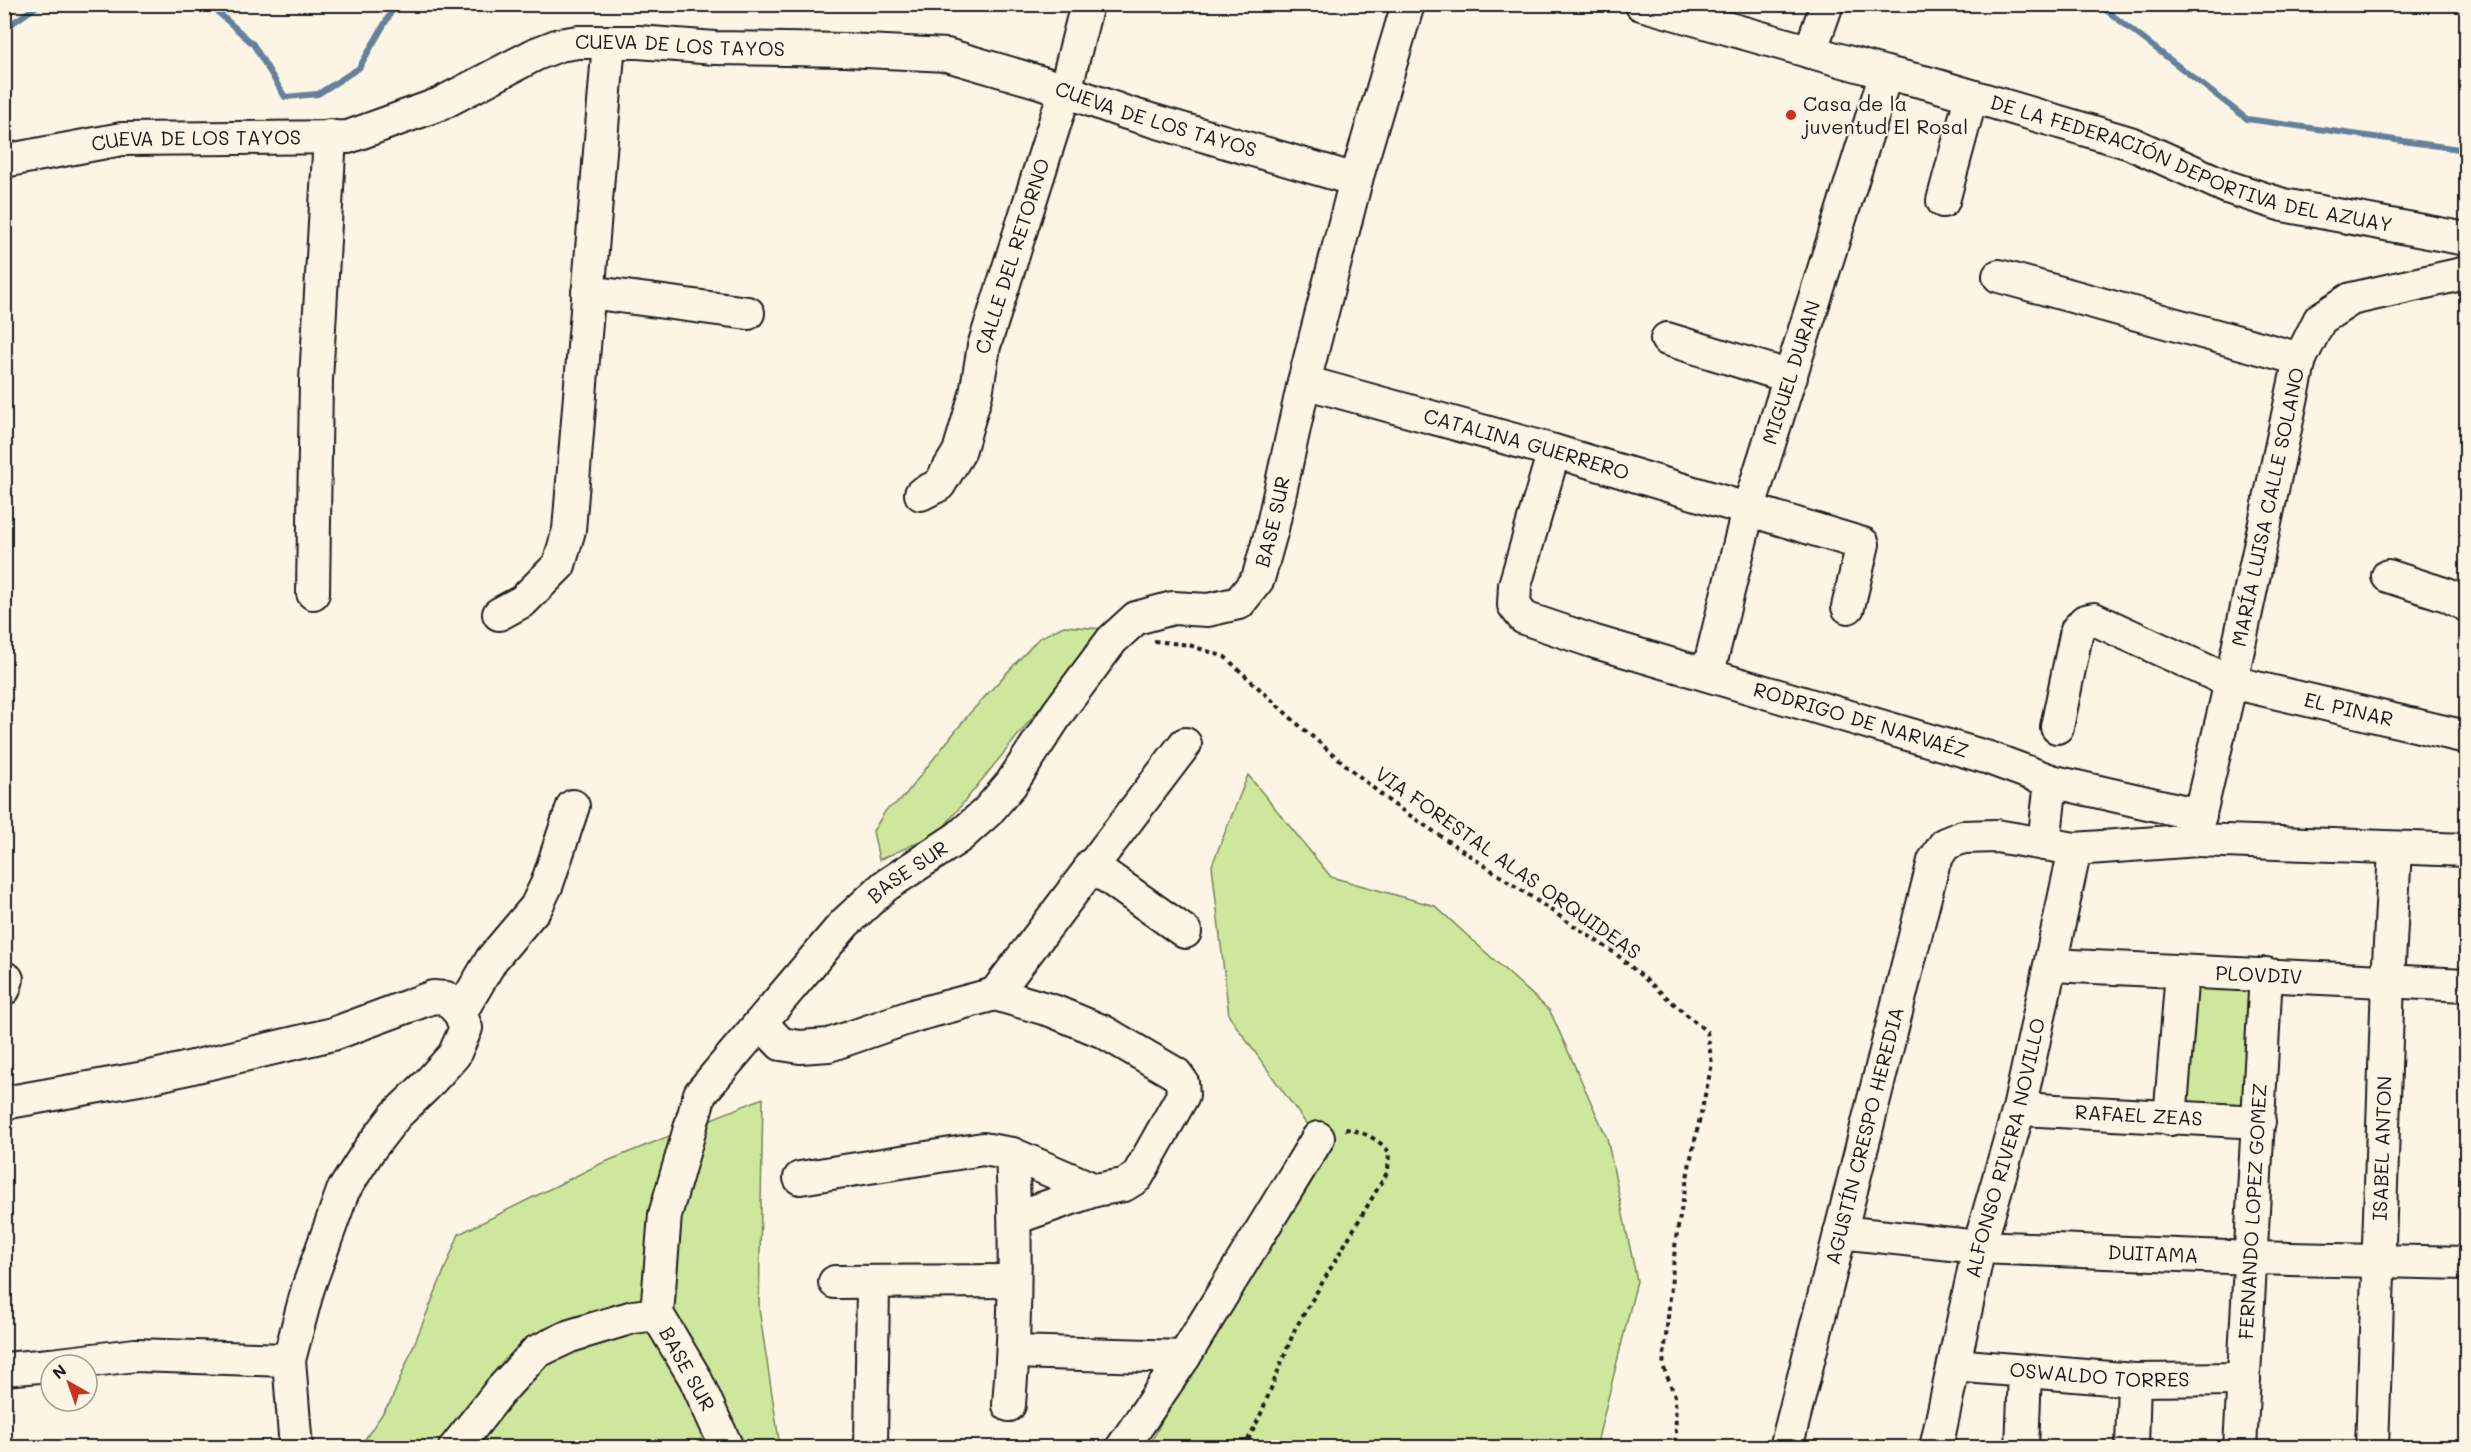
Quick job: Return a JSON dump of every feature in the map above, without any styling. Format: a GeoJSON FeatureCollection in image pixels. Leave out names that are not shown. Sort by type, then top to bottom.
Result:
{"type":"FeatureCollection","features":[{"type":"Feature","properties":{"kind":"street","name":"CALLE DEL RETORNO"},"geometry":{"type":"LineString","coordinates":[[921,494],[939,485],[959,452],[976,394],[984,346],[1065,91],[1087,4]]}},
{"type":"Feature","properties":{"kind":"street"},"geometry":{"type":"LineString","coordinates":[[1356,180],[1408,4]]}},
{"type":"Feature","properties":{"kind":"street","name":"DE LA FEDERACIÓN DEPORTIVA DEL AZUAY"},"geometry":{"type":"LineString","coordinates":[[1641,4],[1929,83],[2130,143],[2227,187],[2283,205],[2466,239]]}},
{"type":"Feature","properties":{"kind":"street"},"geometry":{"type":"LineString","coordinates":[[1810,52],[1827,4]]}},
{"type":"Feature","properties":{"kind":"street","name":"CUEVA DE LOS TAYOS"},"geometry":{"type":"LineString","coordinates":[[4,161],[122,139],[348,137],[440,104],[536,54],[559,45],[578,42],[609,42],[947,55],[1065,91],[1127,113],[1356,180]]}},
{"type":"Feature","properties":{"kind":"street"},"geometry":{"type":"LineString","coordinates":[[499,614],[523,601],[559,565],[569,530],[609,42]]}},
{"type":"Feature","properties":{"kind":"street","name":"MIGUEL DURAN"},"geometry":{"type":"LineString","coordinates":[[1708,673],[1748,510],[1886,73]]}},
{"type":"Feature","properties":{"kind":"street"},"geometry":{"type":"LineString","coordinates":[[1943,201],[1971,97]]}},
{"type":"Feature","properties":{"kind":"street"},"geometry":{"type":"LineString","coordinates":[[313,593],[316,380],[330,136]]}},
{"type":"Feature","properties":{"kind":"street","name":"BASE SUR"},"geometry":{"type":"LineString","coordinates":[[727,1448],[695,1378],[657,1314],[665,1215],[700,1094],[853,916],[885,886],[959,837],[987,812],[1011,784],[1059,711],[1112,640],[1136,618],[1173,608],[1208,610],[1239,603],[1258,579],[1272,529],[1304,382],[1356,180]]}},
{"type":"Feature","properties":{"kind":"street","name":"MARÍA LUISA CALLE SOLANO"},"geometry":{"type":"LineString","coordinates":[[2199,828],[2300,359],[2320,319],[2351,299],[2466,273]]}},
{"type":"Feature","properties":{"kind":"street"},"geometry":{"type":"LineString","coordinates":[[1999,276],[2300,359]]}},
{"type":"Feature","properties":{"kind":"street"},"geometry":{"type":"LineString","coordinates":[[588,292],[748,313]]}},
{"type":"Feature","properties":{"kind":"street"},"geometry":{"type":"LineString","coordinates":[[1667,339],[1791,377]]}},
{"type":"Feature","properties":{"kind":"street","name":"CATALINA GUERRERO"},"geometry":{"type":"LineString","coordinates":[[1304,382],[1554,451],[1863,544],[1848,607]]}},
{"type":"Feature","properties":{"kind":"street","name":"RODRIGO DE NARVAÉZ"},"geometry":{"type":"LineString","coordinates":[[1554,451],[1515,585],[1514,605],[1524,618],[1592,641],[1708,673],[1989,758],[2052,781],[2199,828]]}},
{"type":"Feature","properties":{"kind":"street"},"geometry":{"type":"LineString","coordinates":[[2388,576],[2447,595],[2466,604]]}},
{"type":"Feature","properties":{"kind":"street","name":"EL PINAR"},"geometry":{"type":"LineString","coordinates":[[2057,727],[2077,630],[2085,621],[2094,619],[2231,682],[2466,737]]}},
{"type":"Feature","properties":{"kind":"street"},"geometry":{"type":"LineString","coordinates":[[994,994],[1185,744]]}},
{"type":"Feature","properties":{"kind":"street"},"geometry":{"type":"LineString","coordinates":[[2052,781],[2044,844],[2075,849],[2199,828],[2395,849],[2466,850]]}},
{"type":"Feature","properties":{"kind":"street"},"geometry":{"type":"LineString","coordinates":[[460,1013],[492,959],[536,907],[547,884],[573,806]]}},
{"type":"Feature","properties":{"kind":"street","name":"AGUSTÍN CRESPO HEREDIA"},"geometry":{"type":"LineString","coordinates":[[1786,1448],[1934,861],[1945,844],[1963,837],[1996,836],[2044,844]]}},
{"type":"Feature","properties":{"kind":"street","name":"ALFONSO RIVERA NOVILLO"},"geometry":{"type":"LineString","coordinates":[[1936,1448],[1979,1247],[2019,1109],[2052,965],[2075,849]]}},
{"type":"Feature","properties":{"kind":"street","name":"ISABEL ANTON"},"geometry":{"type":"LineString","coordinates":[[2373,1448],[2377,1262],[2395,849]]}},
{"type":"Feature","properties":{"kind":"street"},"geometry":{"type":"LineString","coordinates":[[1091,866],[1185,932]]}},
{"type":"Feature","properties":{"kind":"street","name":"PLOVDIV"},"geometry":{"type":"LineString","coordinates":[[2052,965],[2266,974],[2466,986]]}},
{"type":"Feature","properties":{"kind":"street"},"geometry":{"type":"LineString","coordinates":[[2170,1119],[2182,972]]}},
{"type":"Feature","properties":{"kind":"street","name":"FERNANDO LOPEZ GOMEZ"},"geometry":{"type":"LineString","coordinates":[[2240,1448],[2266,974]]}},
{"type":"Feature","properties":{"kind":"street"},"geometry":{"type":"LineString","coordinates":[[762,1024],[782,1044],[800,1047],[829,1045],[916,1015],[994,994],[1053,1011],[1104,1032],[1176,1074],[1182,1082],[1183,1095],[1137,1177],[1124,1185],[1095,1190],[1015,1218]]}},
{"type":"Feature","properties":{"kind":"street"},"geometry":{"type":"LineString","coordinates":[[4,1103],[150,1077],[333,1034],[433,997],[446,998],[460,1013],[466,1028],[454,1054],[396,1116],[369,1150],[343,1191],[308,1288],[289,1360],[296,1448]]}},
{"type":"Feature","properties":{"kind":"street","name":"RAFAEL ZEAS"},"geometry":{"type":"LineString","coordinates":[[2019,1109],[2170,1119],[2259,1122]]}},
{"type":"Feature","properties":{"kind":"street"},"geometry":{"type":"LineString","coordinates":[[1122,1448],[1184,1357],[1318,1138]]}},
{"type":"Feature","properties":{"kind":"street"},"geometry":{"type":"LineString","coordinates":[[800,1178],[983,1149],[1012,1154],[1095,1190]]}},
{"type":"Feature","properties":{"kind":"street"},"geometry":{"type":"LineString","coordinates":[[1009,1405],[1013,1352],[1015,1218],[1012,1154]]}},
{"type":"Feature","properties":{"kind":"street","name":"DUITAMA"},"geometry":{"type":"LineString","coordinates":[[1840,1232],[1979,1247],[2252,1258],[2466,1263]]}},
{"type":"Feature","properties":{"kind":"street"},"geometry":{"type":"LineString","coordinates":[[835,1282],[1013,1281]]}},
{"type":"Feature","properties":{"kind":"street"},"geometry":{"type":"LineString","coordinates":[[871,1448],[873,1282]]}},
{"type":"Feature","properties":{"kind":"street"},"geometry":{"type":"LineString","coordinates":[[455,1448],[493,1400],[536,1352],[570,1336],[633,1317],[657,1314]]}},
{"type":"Feature","properties":{"kind":"street"},"geometry":{"type":"LineString","coordinates":[[1013,1352],[1184,1357]]}},
{"type":"Feature","properties":{"kind":"street"},"geometry":{"type":"LineString","coordinates":[[99,1359],[135,1355],[289,1360]]}},
{"type":"Feature","properties":{"kind":"street","name":"OSWALDO TORRES"},"geometry":{"type":"LineString","coordinates":[[1954,1365],[2134,1380],[2244,1379]]}},
{"type":"Feature","properties":{"kind":"street"},"geometry":{"type":"LineString","coordinates":[[4,1369],[39,1366]]}},
{"type":"Feature","properties":{"kind":"street"},"geometry":{"type":"LineString","coordinates":[[2022,1448],[2025,1372]]}},
{"type":"Feature","properties":{"kind":"street"},"geometry":{"type":"LineString","coordinates":[[2132,1448],[2134,1380]]}},
{"type":"Feature","properties":{"kind":"path","name":"VIA FORESTAL ALAS ORQUIDEAS"},"geometry":{"type":"LineString","coordinates":[[1112,640],[1189,645],[1225,657],[1302,728],[1390,802],[1616,954],[1707,1032],[1712,1064],[1676,1238],[1663,1366],[1675,1396],[1674,1448]]}},
{"type":"Feature","properties":{"kind":"path"},"geometry":{"type":"LineString","coordinates":[[1244,1448],[1260,1416],[1294,1329],[1388,1171],[1389,1152],[1382,1143],[1346,1129],[1329,1131],[1318,1138]]}},
{"type":"Feature","properties":{"kind":"green space"},"geometry":{"type":"Polygon","coordinates":[[[1064,626],[1104,629],[939,833],[879,860],[873,831],[886,810],[901,800],[969,714],[1039,638],[1064,626]]]}},
{"type":"Feature","properties":{"kind":"green space"},"geometry":{"type":"Polygon","coordinates":[[[1248,775],[1331,877],[1435,906],[1550,1011],[1607,1138],[1637,1281],[1596,1447],[1148,1448],[1212,1324],[1320,1143],[1229,1016],[1212,865],[1248,775]]]}},
{"type":"Feature","properties":{"kind":"green space"},"geometry":{"type":"Polygon","coordinates":[[[2191,983],[2261,985],[2257,1115],[2180,1111],[2191,983]]]}},
{"type":"Feature","properties":{"kind":"green space"},"geometry":{"type":"Polygon","coordinates":[[[763,1098],[759,1309],[780,1447],[359,1448],[391,1401],[459,1234],[600,1164],[763,1098]]]}},
{"type":"Feature","properties":{"kind":"waterway"},"geometry":{"type":"LineString","coordinates":[[4,29],[40,4]]}},
{"type":"Feature","properties":{"kind":"waterway"},"geometry":{"type":"LineString","coordinates":[[209,4],[253,44],[285,97],[318,94],[359,68],[396,4]]}},
{"type":"Feature","properties":{"kind":"waterway"},"geometry":{"type":"LineString","coordinates":[[2098,4],[2247,119],[2466,150]]}},
{"type":"Feature","properties":{"kind":"place","name":"Casa de la juventud El Rosal"},"geometry":{"type":"Point","coordinates":[1791,115]}}]}
